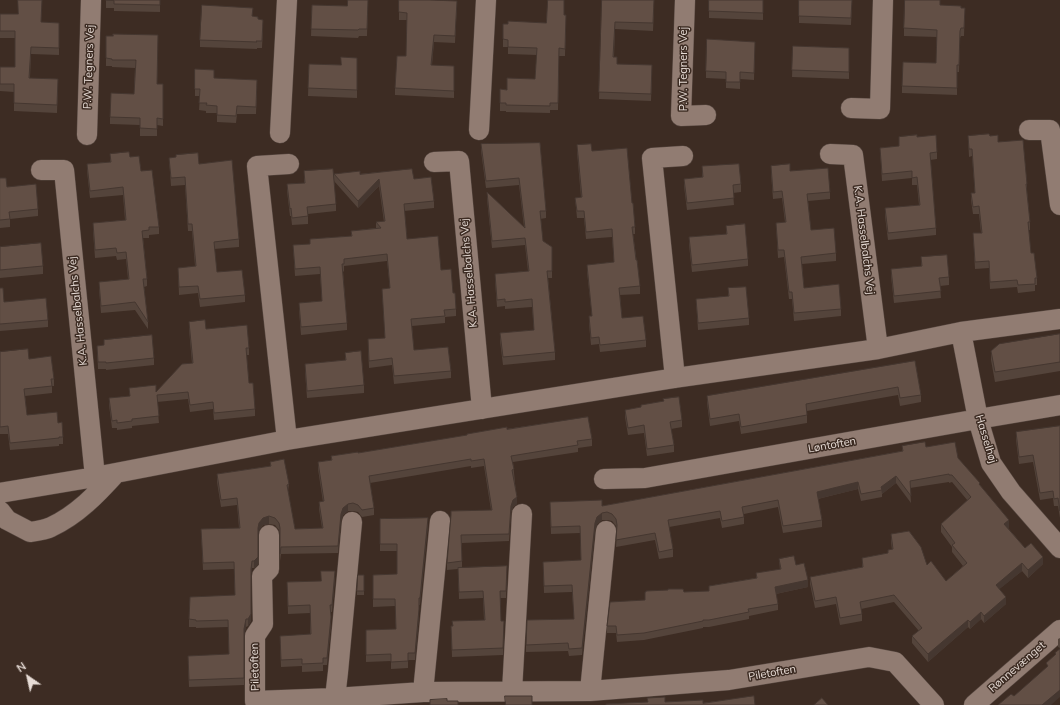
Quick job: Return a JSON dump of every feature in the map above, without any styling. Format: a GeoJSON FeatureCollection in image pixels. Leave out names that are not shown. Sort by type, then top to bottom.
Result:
{"type":"FeatureCollection","features":[{"type":"Feature","properties":{"kind":"street","name":"P.W. Tegners Vej"},"geometry":{"type":"LineString","coordinates":[[87,135],[91,0]]}},
{"type":"Feature","properties":{"kind":"street"},"geometry":{"type":"LineString","coordinates":[[280,133],[287,0]]}},
{"type":"Feature","properties":{"kind":"street"},"geometry":{"type":"LineString","coordinates":[[479,130],[486,0]]}},
{"type":"Feature","properties":{"kind":"street","name":"P.W. Tegners Vej"},"geometry":{"type":"LineString","coordinates":[[684,0],[681,116],[706,115]]}},
{"type":"Feature","properties":{"kind":"street"},"geometry":{"type":"LineString","coordinates":[[851,108],[880,108],[884,0]]}},
{"type":"Feature","properties":{"kind":"street"},"geometry":{"type":"LineString","coordinates":[[1029,130],[1050,130],[1060,205]]}},
{"type":"Feature","properties":{"kind":"street","name":"K.A. Hasselbalchs Vej"},"geometry":{"type":"LineString","coordinates":[[830,154],[853,155],[878,348]]}},
{"type":"Feature","properties":{"kind":"street"},"geometry":{"type":"LineString","coordinates":[[675,378],[652,158],[683,156]]}},
{"type":"Feature","properties":{"kind":"street","name":"K.A. Hasselbalchs Vej"},"geometry":{"type":"LineString","coordinates":[[434,162],[459,161],[482,409]]}},
{"type":"Feature","properties":{"kind":"street"},"geometry":{"type":"LineString","coordinates":[[287,440],[257,166],[289,164]]}},
{"type":"Feature","properties":{"kind":"street","name":"K.A. Hasselbalchs Vej"},"geometry":{"type":"LineString","coordinates":[[41,170],[64,170],[95,477]]}},
{"type":"Feature","properties":{"kind":"street"},"geometry":{"type":"LineString","coordinates":[[0,493],[95,477],[287,440],[675,378],[878,348],[961,332],[1060,319]]}},
{"type":"Feature","properties":{"kind":"street","name":"Hasselhøj"},"geometry":{"type":"LineString","coordinates":[[961,332],[978,419],[991,463],[1012,492],[1060,548]]}},
{"type":"Feature","properties":{"kind":"street","name":"Løntoften"},"geometry":{"type":"LineString","coordinates":[[604,478],[645,478],[1060,405]]}},
{"type":"Feature","properties":{"kind":"street"},"geometry":{"type":"LineString","coordinates":[[0,511],[7,520],[30,532],[50,527],[72,515],[88,502],[116,472]]}},
{"type":"Feature","properties":{"kind":"street"},"geometry":{"type":"LineString","coordinates":[[512,692],[522,514]]}},
{"type":"Feature","properties":{"kind":"street"},"geometry":{"type":"LineString","coordinates":[[423,692],[440,520]]}},
{"type":"Feature","properties":{"kind":"street"},"geometry":{"type":"LineString","coordinates":[[335,701],[352,522]]}},
{"type":"Feature","properties":{"kind":"street"},"geometry":{"type":"LineString","coordinates":[[590,691],[606,531]]}},
{"type":"Feature","properties":{"kind":"street","name":"Piletoften"},"geometry":{"type":"LineString","coordinates":[[269,535],[269,569],[262,576],[263,624],[255,636],[255,701],[335,701],[423,692],[590,691],[729,680],[869,656],[895,662],[934,705]]}},
{"type":"Feature","properties":{"kind":"street","name":"Rønnevænget"},"geometry":{"type":"LineString","coordinates":[[974,705],[1060,630]]}},
{"type":"Feature","properties":{"kind":"building"},"geometry":{"type":"Polygon","coordinates":[[[18,0],[42,0],[41,22],[59,23],[59,48],[31,47],[29,78],[58,79],[57,105],[14,103],[14,84],[0,84],[0,67],[15,67],[15,31],[0,31],[0,14],[18,14],[18,0]]]}},
{"type":"Feature","properties":{"kind":"building"},"geometry":{"type":"Polygon","coordinates":[[[106,0],[160,0],[160,5],[114,4],[114,1],[106,0]]]}},
{"type":"Feature","properties":{"kind":"building"},"geometry":{"type":"Polygon","coordinates":[[[348,0],[368,0],[367,29],[311,29],[312,5],[347,6],[348,0]]]}},
{"type":"Feature","properties":{"kind":"building"},"geometry":{"type":"Polygon","coordinates":[[[399,0],[457,1],[455,36],[434,35],[431,65],[454,66],[454,91],[395,88],[397,56],[406,56],[407,13],[399,12],[399,0]]]}},
{"type":"Feature","properties":{"kind":"building"},"geometry":{"type":"Polygon","coordinates":[[[548,0],[564,0],[564,15],[566,15],[565,49],[559,48],[558,103],[550,103],[550,106],[506,105],[506,103],[500,103],[500,89],[507,90],[507,78],[535,79],[537,48],[508,47],[508,40],[503,39],[503,24],[508,24],[508,21],[546,23],[548,0]]]}},
{"type":"Feature","properties":{"kind":"building"},"geometry":{"type":"Polygon","coordinates":[[[602,0],[654,0],[653,23],[615,22],[613,57],[617,57],[617,64],[652,65],[651,94],[599,92],[602,0]]]}},
{"type":"Feature","properties":{"kind":"building"},"geometry":{"type":"Polygon","coordinates":[[[709,0],[763,0],[763,13],[709,11],[709,0]]]}},
{"type":"Feature","properties":{"kind":"building"},"geometry":{"type":"Polygon","coordinates":[[[799,0],[852,0],[851,18],[799,16],[799,0]]]}},
{"type":"Feature","properties":{"kind":"building"},"geometry":{"type":"Polygon","coordinates":[[[905,0],[940,0],[940,5],[961,6],[961,8],[965,8],[964,28],[961,28],[960,31],[959,65],[957,65],[957,88],[902,86],[903,62],[936,63],[937,30],[904,28],[905,0]]]}},
{"type":"Feature","properties":{"kind":"building"},"geometry":{"type":"Polygon","coordinates":[[[202,5],[253,8],[252,16],[263,20],[262,41],[200,40],[202,5]]]}},
{"type":"Feature","properties":{"kind":"building"},"geometry":{"type":"Polygon","coordinates":[[[113,34],[158,35],[157,84],[163,84],[163,119],[157,118],[157,129],[140,128],[140,118],[110,117],[111,93],[134,94],[136,60],[112,60],[106,58],[106,36],[113,36],[113,34]]]}},
{"type":"Feature","properties":{"kind":"building"},"geometry":{"type":"Polygon","coordinates":[[[707,39],[755,42],[754,73],[740,72],[740,82],[726,82],[726,72],[706,71],[707,39]]]}},
{"type":"Feature","properties":{"kind":"building"},"geometry":{"type":"Polygon","coordinates":[[[793,46],[849,48],[849,72],[792,70],[793,46]]]}},
{"type":"Feature","properties":{"kind":"building"},"geometry":{"type":"Polygon","coordinates":[[[341,57],[357,58],[357,90],[308,88],[309,64],[341,65],[341,57]]]}},
{"type":"Feature","properties":{"kind":"building"},"geometry":{"type":"Polygon","coordinates":[[[195,69],[214,70],[214,78],[257,80],[256,107],[237,106],[236,116],[217,115],[217,106],[206,105],[207,103],[199,103],[200,89],[195,89],[195,69]]]}},
{"type":"Feature","properties":{"kind":"building"},"geometry":{"type":"Polygon","coordinates":[[[989,134],[990,136],[998,135],[998,142],[1023,140],[1031,253],[1034,253],[1037,278],[1035,278],[1035,284],[1018,285],[1017,280],[990,282],[989,261],[975,262],[973,233],[982,233],[979,206],[973,207],[971,193],[975,193],[972,149],[969,149],[968,136],[989,134]]]}},
{"type":"Feature","properties":{"kind":"building"},"geometry":{"type":"Polygon","coordinates":[[[917,135],[917,137],[936,135],[937,152],[930,153],[936,228],[888,233],[885,208],[920,205],[917,177],[912,178],[912,171],[882,174],[880,148],[899,146],[899,137],[917,135]]]}},
{"type":"Feature","properties":{"kind":"building"},"geometry":{"type":"Polygon","coordinates":[[[540,143],[546,211],[540,211],[543,241],[552,247],[552,271],[547,271],[555,352],[503,357],[500,333],[534,330],[532,299],[505,302],[505,299],[497,300],[495,274],[529,271],[525,238],[492,241],[487,192],[525,228],[519,178],[486,181],[481,144],[540,143]]]}},
{"type":"Feature","properties":{"kind":"building"},"geometry":{"type":"Polygon","coordinates":[[[591,144],[592,151],[627,148],[635,227],[632,227],[640,286],[619,288],[622,318],[643,316],[646,340],[600,345],[599,337],[591,338],[589,316],[592,316],[587,265],[614,262],[612,229],[586,232],[584,211],[577,211],[575,198],[582,197],[577,145],[591,144]]]}},
{"type":"Feature","properties":{"kind":"building"},"geometry":{"type":"Polygon","coordinates":[[[129,152],[130,157],[139,156],[141,171],[152,170],[159,227],[149,227],[149,230],[142,231],[147,279],[143,279],[148,322],[135,302],[101,306],[99,282],[129,279],[126,252],[117,253],[116,248],[95,250],[93,223],[126,220],[123,187],[90,191],[87,164],[111,162],[110,154],[129,152]]]}},
{"type":"Feature","properties":{"kind":"building"},"geometry":{"type":"Polygon","coordinates":[[[198,153],[199,164],[232,160],[239,239],[214,242],[217,272],[242,270],[245,295],[200,299],[198,286],[179,287],[178,268],[196,266],[192,224],[188,224],[185,177],[171,178],[169,158],[176,157],[176,155],[198,153]]]}},
{"type":"Feature","properties":{"kind":"building"},"geometry":{"type":"Polygon","coordinates":[[[739,164],[741,184],[733,185],[734,198],[687,203],[684,179],[703,177],[702,166],[739,164]]]}},
{"type":"Feature","properties":{"kind":"building"},"geometry":{"type":"Polygon","coordinates":[[[790,164],[790,171],[828,168],[830,192],[807,194],[811,230],[834,228],[836,253],[801,257],[804,288],[839,284],[841,309],[794,313],[792,292],[789,292],[784,250],[778,250],[776,223],[786,222],[782,191],[773,192],[771,166],[790,164]]]}},
{"type":"Feature","properties":{"kind":"building"},"geometry":{"type":"Polygon","coordinates":[[[333,169],[336,204],[307,207],[308,216],[292,218],[287,184],[305,183],[304,171],[333,169]]]}},
{"type":"Feature","properties":{"kind":"building"},"geometry":{"type":"Polygon","coordinates":[[[412,169],[414,179],[431,177],[434,201],[404,204],[407,239],[438,236],[441,270],[451,269],[456,309],[444,310],[445,316],[411,319],[414,350],[448,347],[451,371],[394,376],[392,358],[369,361],[368,339],[385,338],[382,289],[390,288],[387,254],[344,259],[344,264],[342,264],[347,323],[301,327],[299,303],[322,301],[320,267],[295,269],[293,245],[310,244],[310,239],[352,236],[351,231],[381,228],[376,222],[385,221],[379,179],[358,201],[334,174],[360,171],[360,174],[412,169]]]}},
{"type":"Feature","properties":{"kind":"building"},"geometry":{"type":"Polygon","coordinates":[[[0,178],[6,178],[7,187],[36,184],[38,209],[9,212],[10,219],[0,220],[0,178]]]}},
{"type":"Feature","properties":{"kind":"building"},"geometry":{"type":"Polygon","coordinates":[[[745,224],[748,259],[692,265],[689,237],[727,234],[726,226],[745,224]]]}},
{"type":"Feature","properties":{"kind":"building"},"geometry":{"type":"Polygon","coordinates":[[[41,243],[43,266],[0,270],[0,247],[41,243]]]}},
{"type":"Feature","properties":{"kind":"building"},"geometry":{"type":"Polygon","coordinates":[[[947,255],[949,277],[939,278],[941,291],[894,296],[891,269],[922,266],[921,257],[947,255]]]}},
{"type":"Feature","properties":{"kind":"building"},"geometry":{"type":"Polygon","coordinates":[[[746,287],[749,318],[698,323],[696,299],[729,296],[728,288],[746,287]]]}},
{"type":"Feature","properties":{"kind":"building"},"geometry":{"type":"Polygon","coordinates":[[[0,288],[3,288],[4,302],[46,298],[48,320],[0,324],[0,288]]]}},
{"type":"Feature","properties":{"kind":"building"},"geometry":{"type":"Polygon","coordinates":[[[205,320],[206,329],[247,325],[249,348],[246,348],[249,383],[253,383],[255,409],[214,413],[213,402],[190,405],[188,392],[157,395],[159,416],[132,419],[132,421],[117,423],[117,420],[112,421],[109,398],[130,396],[129,388],[156,385],[156,392],[182,364],[193,363],[189,322],[205,320]]]}},
{"type":"Feature","properties":{"kind":"building"},"geometry":{"type":"Polygon","coordinates":[[[1060,334],[1060,362],[995,372],[991,351],[999,344],[1060,334]]]}},
{"type":"Feature","properties":{"kind":"building"},"geometry":{"type":"Polygon","coordinates":[[[152,335],[154,358],[106,363],[98,362],[97,346],[104,345],[104,340],[152,335]]]}},
{"type":"Feature","properties":{"kind":"building"},"geometry":{"type":"Polygon","coordinates":[[[28,349],[29,359],[51,356],[54,379],[51,379],[52,386],[24,389],[27,415],[57,412],[58,423],[62,422],[63,437],[10,443],[8,426],[0,427],[0,352],[28,349]]]}},
{"type":"Feature","properties":{"kind":"building"},"geometry":{"type":"Polygon","coordinates":[[[361,351],[364,385],[307,391],[305,364],[346,360],[345,353],[361,351]]]}},
{"type":"Feature","properties":{"kind":"building"},"geometry":{"type":"Polygon","coordinates":[[[915,361],[921,395],[900,398],[898,387],[806,404],[807,415],[741,427],[739,414],[710,419],[707,396],[915,361]]]}},
{"type":"Feature","properties":{"kind":"building"},"geometry":{"type":"Polygon","coordinates":[[[679,397],[682,420],[670,422],[674,445],[647,449],[644,425],[628,428],[625,410],[641,407],[641,405],[664,401],[663,399],[679,397]]]}},
{"type":"Feature","properties":{"kind":"building"},"geometry":{"type":"Polygon","coordinates":[[[588,417],[592,439],[577,441],[578,445],[511,456],[517,497],[513,500],[511,506],[509,534],[461,535],[462,561],[447,563],[451,511],[492,510],[484,459],[471,461],[471,459],[369,476],[374,508],[362,510],[358,505],[353,503],[348,504],[343,508],[341,514],[338,546],[281,547],[280,554],[279,523],[275,518],[269,516],[263,518],[259,523],[258,528],[258,557],[252,561],[251,569],[251,614],[248,619],[246,619],[244,629],[244,678],[189,680],[188,656],[229,654],[228,620],[196,621],[189,619],[190,597],[235,595],[234,562],[203,563],[201,529],[240,528],[237,498],[221,500],[217,474],[271,466],[270,462],[284,459],[295,529],[323,528],[319,502],[324,501],[318,462],[332,460],[331,456],[358,453],[507,427],[507,429],[588,417]]]}},
{"type":"Feature","properties":{"kind":"building"},"geometry":{"type":"Polygon","coordinates":[[[1060,426],[1060,511],[1058,498],[1054,499],[1053,491],[1040,493],[1033,455],[1019,457],[1016,432],[1060,426]]]}},
{"type":"Feature","properties":{"kind":"building"},"geometry":{"type":"Polygon","coordinates":[[[925,442],[926,447],[955,442],[958,458],[1009,520],[1004,524],[1025,548],[1031,543],[1043,557],[1028,570],[1022,563],[996,585],[1006,597],[984,616],[981,612],[970,622],[968,620],[928,654],[912,636],[922,628],[894,595],[860,602],[862,614],[840,618],[836,597],[815,601],[810,577],[863,567],[862,558],[888,553],[888,550],[893,549],[891,534],[909,531],[921,547],[927,565],[931,561],[946,581],[967,563],[952,545],[955,543],[941,524],[971,497],[952,475],[949,474],[910,481],[911,496],[896,476],[881,487],[882,490],[861,494],[858,482],[817,492],[822,520],[783,526],[778,500],[742,507],[744,517],[722,521],[720,511],[668,520],[673,549],[659,552],[655,533],[616,540],[616,519],[612,514],[607,512],[602,513],[597,517],[595,523],[582,648],[569,649],[568,643],[526,645],[527,620],[574,619],[572,585],[544,586],[543,562],[581,560],[580,526],[551,527],[550,502],[602,500],[602,506],[903,451],[902,446],[925,442]]]}},
{"type":"Feature","properties":{"kind":"building"},"geometry":{"type":"Polygon","coordinates":[[[428,518],[419,598],[415,653],[408,653],[408,661],[391,662],[391,654],[366,655],[366,630],[396,629],[395,599],[373,599],[373,575],[397,574],[397,544],[380,544],[380,519],[428,518]]]}},
{"type":"Feature","properties":{"kind":"building"},"geometry":{"type":"Polygon","coordinates":[[[794,556],[796,565],[804,563],[808,580],[775,587],[778,604],[748,609],[749,612],[644,633],[617,635],[616,626],[607,626],[610,602],[645,600],[646,591],[683,589],[684,592],[709,591],[709,586],[757,578],[756,573],[781,569],[779,559],[794,556]]]}},
{"type":"Feature","properties":{"kind":"building"},"geometry":{"type":"Polygon","coordinates":[[[507,566],[506,591],[500,591],[501,621],[504,621],[503,648],[452,650],[452,621],[485,620],[483,591],[459,592],[458,568],[507,566]]]}},
{"type":"Feature","properties":{"kind":"building"},"geometry":{"type":"Polygon","coordinates":[[[321,571],[335,571],[332,605],[330,605],[331,617],[327,658],[323,658],[323,663],[302,664],[302,659],[281,660],[280,636],[311,634],[310,605],[288,606],[287,582],[321,581],[321,571]]]}},
{"type":"Feature","properties":{"kind":"building"},"geometry":{"type":"Polygon","coordinates":[[[358,575],[364,575],[364,591],[357,591],[358,575]]]}},
{"type":"Feature","properties":{"kind":"building"},"geometry":{"type":"Polygon","coordinates":[[[1060,649],[1060,690],[1042,705],[998,705],[1011,694],[1014,696],[1048,666],[1046,663],[1060,649]]]}},
{"type":"Feature","properties":{"kind":"building"},"geometry":{"type":"Polygon","coordinates":[[[505,696],[532,696],[532,705],[506,705],[505,696]]]}},
{"type":"Feature","properties":{"kind":"building"},"geometry":{"type":"Polygon","coordinates":[[[754,696],[755,705],[606,705],[648,702],[647,698],[665,697],[665,702],[703,700],[703,703],[754,696]]]}},
{"type":"Feature","properties":{"kind":"building"},"geometry":{"type":"Polygon","coordinates":[[[822,698],[828,705],[814,705],[822,698]]]}},
{"type":"Feature","properties":{"kind":"building"},"geometry":{"type":"Polygon","coordinates":[[[447,699],[447,701],[458,701],[458,705],[430,705],[430,700],[447,699]]]}}]}
